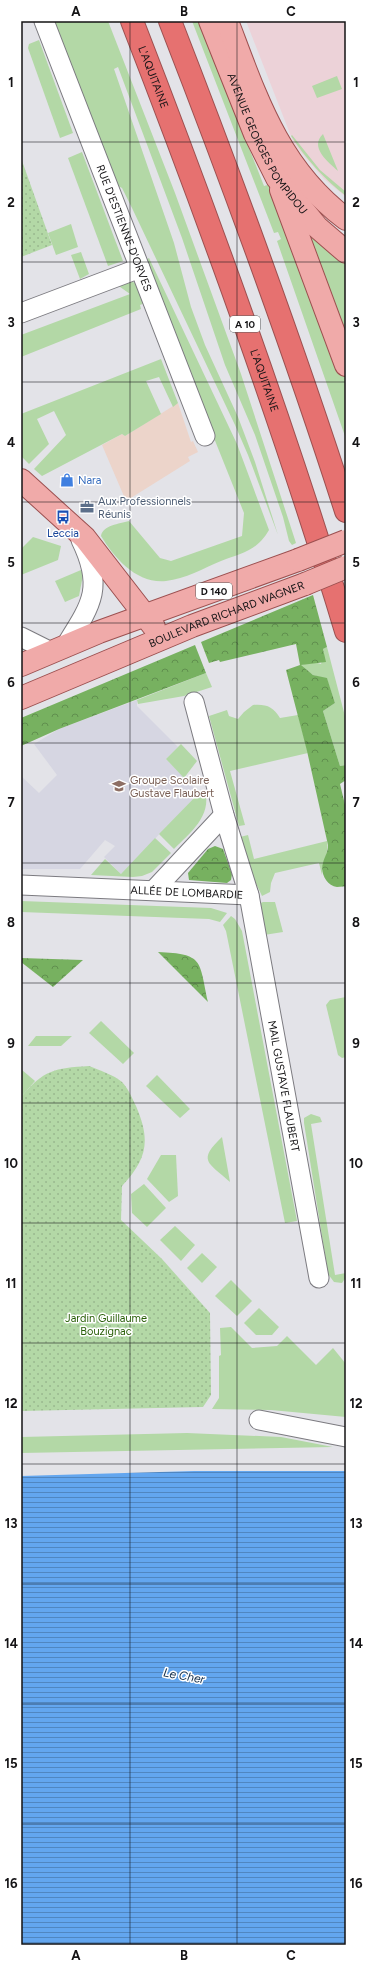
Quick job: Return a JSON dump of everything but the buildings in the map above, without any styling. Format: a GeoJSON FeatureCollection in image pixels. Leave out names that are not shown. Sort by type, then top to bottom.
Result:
{"type":"FeatureCollection","features":[{"type":"Feature","properties":{"kind":"highway","name":"L'AQUITAINE"},"geometry":{"type":"LineString","coordinates":[[132,21],[199,195],[264,375],[318,538],[346,631]]}},
{"type":"Feature","properties":{"kind":"highway"},"geometry":{"type":"LineString","coordinates":[[170,21],[224,160],[284,327],[346,511]]}},
{"type":"Feature","properties":{"kind":"main road","name":"AVENUE GEORGES POMPIDOU"},"geometry":{"type":"LineString","coordinates":[[210,21],[254,134],[277,178],[317,227],[346,252]]}},
{"type":"Feature","properties":{"kind":"main road","name":"AVENUE GEORGES POMPIDOU"},"geometry":{"type":"LineString","coordinates":[[227,21],[261,108],[280,147],[297,171],[316,193],[346,219]]}},
{"type":"Feature","properties":{"kind":"main road"},"geometry":{"type":"LineString","coordinates":[[277,178],[346,364]]}},
{"type":"Feature","properties":{"kind":"main road"},"geometry":{"type":"LineString","coordinates":[[21,480],[94,547],[144,616],[164,638]]}},
{"type":"Feature","properties":{"kind":"main road","name":"D 140"},"geometry":{"type":"LineString","coordinates":[[144,616],[196,598],[346,541]]}},
{"type":"Feature","properties":{"kind":"main road","name":"BOULEVARD RICHARD WAGNER"},"geometry":{"type":"LineString","coordinates":[[21,698],[164,638],[346,567]]}},
{"type":"Feature","properties":{"kind":"main road"},"geometry":{"type":"LineString","coordinates":[[21,665],[144,616]]}},
{"type":"Feature","properties":{"kind":"main road","name":"BOULEVARD RICHARD WAGNER"},"geometry":{"type":"LineString","coordinates":[[108,662],[135,631],[144,616]]}},
{"type":"Feature","properties":{"kind":"street","name":"RUE D'ESTIENNE D'ORVES"},"geometry":{"type":"LineString","coordinates":[[44,21],[205,436]]}},
{"type":"Feature","properties":{"kind":"street"},"geometry":{"type":"LineString","coordinates":[[21,313],[140,268]]}},
{"type":"Feature","properties":{"kind":"street"},"geometry":{"type":"LineString","coordinates":[[21,638],[59,649],[90,605],[94,590],[94,575],[90,557],[75,528]]}},
{"type":"Feature","properties":{"kind":"street","name":"ALLÉE DE LOMBARDIE"},"geometry":{"type":"LineString","coordinates":[[21,884],[249,895],[224,815],[194,702]]}},
{"type":"Feature","properties":{"kind":"street"},"geometry":{"type":"LineString","coordinates":[[154,890],[224,815]]}},
{"type":"Feature","properties":{"kind":"street","name":"MAIL GUSTAVE FLAUBERT"},"geometry":{"type":"LineString","coordinates":[[249,895],[319,1278]]}},
{"type":"Feature","properties":{"kind":"street"},"geometry":{"type":"LineString","coordinates":[[259,1420],[346,1437]]}},
{"type":"Feature","properties":{"kind":"shaded area"},"geometry":{"type":"Polygon","coordinates":[[[246,21],[346,21],[346,197],[324,179],[294,144],[246,21]]]}},
{"type":"Feature","properties":{"kind":"shaded area"},"geometry":{"type":"Polygon","coordinates":[[[178,403],[191,442],[193,441],[198,452],[188,457],[190,461],[126,501],[102,445],[122,434],[125,436],[178,403]]]}},
{"type":"Feature","properties":{"kind":"shaded area","name":"Groupe Scolaire Gustave Flaubert"},"geometry":{"type":"Polygon","coordinates":[[[137,700],[137,706],[178,747],[166,759],[199,793],[121,874],[104,857],[115,846],[105,840],[80,869],[21,869],[21,776],[39,793],[57,775],[34,744],[59,729],[137,700]]]}},
{"type":"Feature","properties":{"kind":"green space"},"geometry":{"type":"Polygon","coordinates":[[[54,21],[108,21],[175,193],[241,374],[296,543],[292,545],[289,541],[283,517],[255,435],[225,365],[182,238],[118,67],[114,69],[174,243],[191,307],[205,345],[238,417],[255,462],[278,535],[235,425],[132,208],[122,188],[118,186],[54,21]]]}},
{"type":"Feature","properties":{"kind":"green space"},"geometry":{"type":"Polygon","coordinates":[[[192,21],[199,21],[264,186],[271,184],[346,376],[346,439],[277,241],[281,239],[278,232],[274,233],[192,21]]]}},
{"type":"Feature","properties":{"kind":"green space"},"geometry":{"type":"Polygon","coordinates":[[[39,40],[73,133],[60,138],[28,48],[29,44],[39,40]]]}},
{"type":"Feature","properties":{"kind":"green space"},"geometry":{"type":"Polygon","coordinates":[[[337,76],[342,89],[317,98],[312,86],[337,76]]]}},
{"type":"Feature","properties":{"kind":"green space"},"geometry":{"type":"Polygon","coordinates":[[[323,134],[338,171],[325,159],[319,149],[319,139],[323,134]]]}},
{"type":"Feature","properties":{"kind":"green space"},"geometry":{"type":"Polygon","coordinates":[[[292,135],[320,170],[346,192],[346,196],[330,183],[309,161],[291,136],[292,135]]]}},
{"type":"Feature","properties":{"kind":"green space"},"geometry":{"type":"Polygon","coordinates":[[[82,152],[123,261],[108,266],[68,158],[82,152]]]}},
{"type":"Feature","properties":{"kind":"green space"},"geometry":{"type":"Polygon","coordinates":[[[21,158],[52,245],[21,257],[21,158]]]}},
{"type":"Feature","properties":{"kind":"green space"},"geometry":{"type":"Polygon","coordinates":[[[71,224],[78,247],[56,255],[48,233],[71,224]]]}},
{"type":"Feature","properties":{"kind":"green space"},"geometry":{"type":"Polygon","coordinates":[[[305,231],[346,260],[346,343],[305,231]]]}},
{"type":"Feature","properties":{"kind":"green space"},"geometry":{"type":"Polygon","coordinates":[[[81,252],[89,274],[80,279],[71,255],[81,252]]]}},
{"type":"Feature","properties":{"kind":"green space"},"geometry":{"type":"Polygon","coordinates":[[[149,258],[237,444],[269,530],[259,543],[242,553],[187,576],[166,581],[155,581],[146,578],[136,574],[128,568],[107,545],[101,536],[102,532],[108,527],[129,521],[160,558],[171,561],[242,536],[244,513],[143,261],[149,258]]]}},
{"type":"Feature","properties":{"kind":"green space"},"geometry":{"type":"Polygon","coordinates":[[[129,281],[136,283],[145,303],[140,305],[141,309],[21,357],[21,335],[130,294],[116,284],[129,281]]]}},
{"type":"Feature","properties":{"kind":"green space"},"geometry":{"type":"Polygon","coordinates":[[[161,359],[178,403],[173,407],[159,377],[146,381],[161,414],[125,436],[122,434],[42,476],[34,469],[66,435],[54,411],[37,419],[49,444],[29,464],[21,456],[21,414],[161,359]]]}},
{"type":"Feature","properties":{"kind":"green space"},"geometry":{"type":"Polygon","coordinates":[[[33,537],[61,546],[58,560],[21,575],[21,549],[33,537]]]}},
{"type":"Feature","properties":{"kind":"green space"},"geometry":{"type":"Polygon","coordinates":[[[81,570],[83,575],[79,596],[65,602],[55,581],[81,570]]]}},
{"type":"Feature","properties":{"kind":"green space"},"geometry":{"type":"Polygon","coordinates":[[[313,595],[327,647],[323,649],[326,662],[301,665],[313,675],[327,678],[335,703],[323,711],[340,766],[346,765],[346,780],[340,784],[346,809],[346,887],[337,887],[330,884],[325,878],[322,870],[328,845],[307,751],[286,670],[300,665],[296,644],[220,662],[219,660],[209,663],[201,642],[313,595]]]}},
{"type":"Feature","properties":{"kind":"green space"},"geometry":{"type":"Polygon","coordinates":[[[195,645],[206,673],[59,729],[21,746],[21,718],[195,645]]]}},
{"type":"Feature","properties":{"kind":"green space"},"geometry":{"type":"Polygon","coordinates":[[[327,647],[346,720],[346,765],[340,766],[323,711],[335,703],[327,679],[313,675],[300,665],[314,662],[321,664],[324,654],[323,649],[327,647]]]}},
{"type":"Feature","properties":{"kind":"green space"},"geometry":{"type":"Polygon","coordinates":[[[206,673],[212,687],[184,696],[138,704],[137,700],[206,673]]]}},
{"type":"Feature","properties":{"kind":"green space"},"geometry":{"type":"Polygon","coordinates":[[[253,705],[269,707],[275,711],[280,718],[298,715],[308,753],[230,771],[245,825],[239,826],[209,716],[227,710],[229,716],[238,719],[253,705]]]}},
{"type":"Feature","properties":{"kind":"green space"},"geometry":{"type":"Polygon","coordinates":[[[181,744],[197,761],[184,778],[166,759],[181,744]]]}},
{"type":"Feature","properties":{"kind":"green space"},"geometry":{"type":"Polygon","coordinates":[[[205,791],[206,800],[202,816],[193,830],[174,849],[159,834],[199,793],[205,791]]]}},
{"type":"Feature","properties":{"kind":"green space"},"geometry":{"type":"Polygon","coordinates":[[[248,835],[254,859],[327,841],[327,850],[322,875],[319,863],[275,873],[271,883],[270,892],[262,896],[251,873],[240,837],[248,835]]]}},
{"type":"Feature","properties":{"kind":"green space"},"geometry":{"type":"Polygon","coordinates":[[[155,838],[171,853],[152,872],[142,876],[133,877],[91,875],[105,859],[121,874],[155,838]]]}},
{"type":"Feature","properties":{"kind":"green space"},"geometry":{"type":"Polygon","coordinates":[[[215,846],[223,849],[232,874],[231,880],[227,883],[189,880],[188,873],[208,849],[215,846]]]}},
{"type":"Feature","properties":{"kind":"green space"},"geometry":{"type":"Polygon","coordinates":[[[21,901],[211,908],[227,913],[220,922],[209,919],[21,912],[21,901]]]}},
{"type":"Feature","properties":{"kind":"green space"},"geometry":{"type":"Polygon","coordinates":[[[263,902],[275,902],[283,932],[264,935],[258,904],[263,902]]]}},
{"type":"Feature","properties":{"kind":"green space"},"geometry":{"type":"Polygon","coordinates":[[[231,916],[235,919],[242,931],[297,1221],[285,1223],[226,931],[223,925],[231,916]]]}},
{"type":"Feature","properties":{"kind":"green space"},"geometry":{"type":"Polygon","coordinates":[[[158,952],[184,955],[197,962],[203,977],[208,1002],[158,952]]]}},
{"type":"Feature","properties":{"kind":"green space"},"geometry":{"type":"Polygon","coordinates":[[[21,958],[83,960],[53,987],[21,962],[21,958]]]}},
{"type":"Feature","properties":{"kind":"green space"},"geometry":{"type":"Polygon","coordinates":[[[346,997],[346,1057],[342,1058],[338,1055],[326,1005],[330,1000],[346,997]]]}},
{"type":"Feature","properties":{"kind":"green space"},"geometry":{"type":"Polygon","coordinates":[[[101,1021],[134,1053],[123,1064],[89,1033],[101,1021]]]}},
{"type":"Feature","properties":{"kind":"green space"},"geometry":{"type":"Polygon","coordinates":[[[36,1036],[72,1036],[61,1046],[28,1046],[36,1036]]]}},
{"type":"Feature","properties":{"kind":"green space","name":"Jardin Guillaume Bouzignac"},"geometry":{"type":"Polygon","coordinates":[[[89,1066],[115,1077],[124,1084],[136,1106],[144,1129],[145,1140],[141,1158],[137,1167],[122,1186],[121,1220],[162,1259],[210,1313],[211,1395],[203,1407],[21,1411],[21,1097],[36,1081],[50,1072],[67,1068],[89,1066]]]}},
{"type":"Feature","properties":{"kind":"green space"},"geometry":{"type":"Polygon","coordinates":[[[22,1070],[35,1081],[21,1097],[21,1072],[22,1070]]]}},
{"type":"Feature","properties":{"kind":"green space"},"geometry":{"type":"Polygon","coordinates":[[[157,1075],[190,1109],[180,1118],[146,1086],[157,1075]]]}},
{"type":"Feature","properties":{"kind":"green space"},"geometry":{"type":"Polygon","coordinates":[[[311,1114],[320,1117],[322,1122],[311,1124],[335,1275],[346,1273],[346,1277],[342,1283],[334,1282],[328,1274],[304,1123],[304,1118],[311,1114]]]}},
{"type":"Feature","properties":{"kind":"green space"},"geometry":{"type":"Polygon","coordinates":[[[222,1137],[230,1182],[208,1161],[210,1151],[222,1137]]]}},
{"type":"Feature","properties":{"kind":"green space"},"geometry":{"type":"Polygon","coordinates":[[[161,1155],[176,1155],[178,1196],[169,1202],[147,1179],[161,1155]]]}},
{"type":"Feature","properties":{"kind":"green space"},"geometry":{"type":"Polygon","coordinates":[[[144,1184],[166,1208],[147,1227],[132,1213],[131,1194],[144,1184]]]}},
{"type":"Feature","properties":{"kind":"green space"},"geometry":{"type":"Polygon","coordinates":[[[175,1226],[195,1245],[181,1261],[160,1240],[175,1226]]]}},
{"type":"Feature","properties":{"kind":"green space"},"geometry":{"type":"Polygon","coordinates":[[[202,1253],[217,1267],[202,1283],[187,1268],[202,1253]]]}},
{"type":"Feature","properties":{"kind":"green space"},"geometry":{"type":"Polygon","coordinates":[[[231,1280],[252,1301],[237,1316],[215,1296],[231,1280]]]}},
{"type":"Feature","properties":{"kind":"green space"},"geometry":{"type":"Polygon","coordinates":[[[259,1308],[279,1327],[272,1335],[256,1335],[244,1323],[259,1308]]]}},
{"type":"Feature","properties":{"kind":"green space"},"geometry":{"type":"Polygon","coordinates":[[[231,1327],[252,1348],[277,1346],[287,1336],[316,1365],[333,1348],[346,1364],[346,1417],[271,1410],[212,1409],[219,1398],[219,1356],[221,1355],[220,1328],[231,1327]]]}},
{"type":"Feature","properties":{"kind":"green space"},"geometry":{"type":"Polygon","coordinates":[[[187,1433],[281,1437],[333,1447],[21,1453],[21,1437],[187,1433]]]}},
{"type":"Feature","properties":{"kind":"water","name":"Le Cher"},"geometry":{"type":"Polygon","coordinates":[[[194,1471],[346,1471],[346,1945],[21,1945],[21,1476],[194,1471]]]}},
{"type":"Feature","properties":{"kind":"place","name":"Nara"},"geometry":{"type":"Point","coordinates":[67,480]}},
{"type":"Feature","properties":{"kind":"place","name":"Aux Professionnels Réunis"},"geometry":{"type":"Point","coordinates":[87,507]}},
{"type":"Feature","properties":{"kind":"place","name":"Leccia"},"geometry":{"type":"Point","coordinates":[63,517]}},
{"type":"Feature","properties":{"kind":"place","name":"Groupe Scolaire Gustave Flaubert"},"geometry":{"type":"Point","coordinates":[119,786]}}]}
